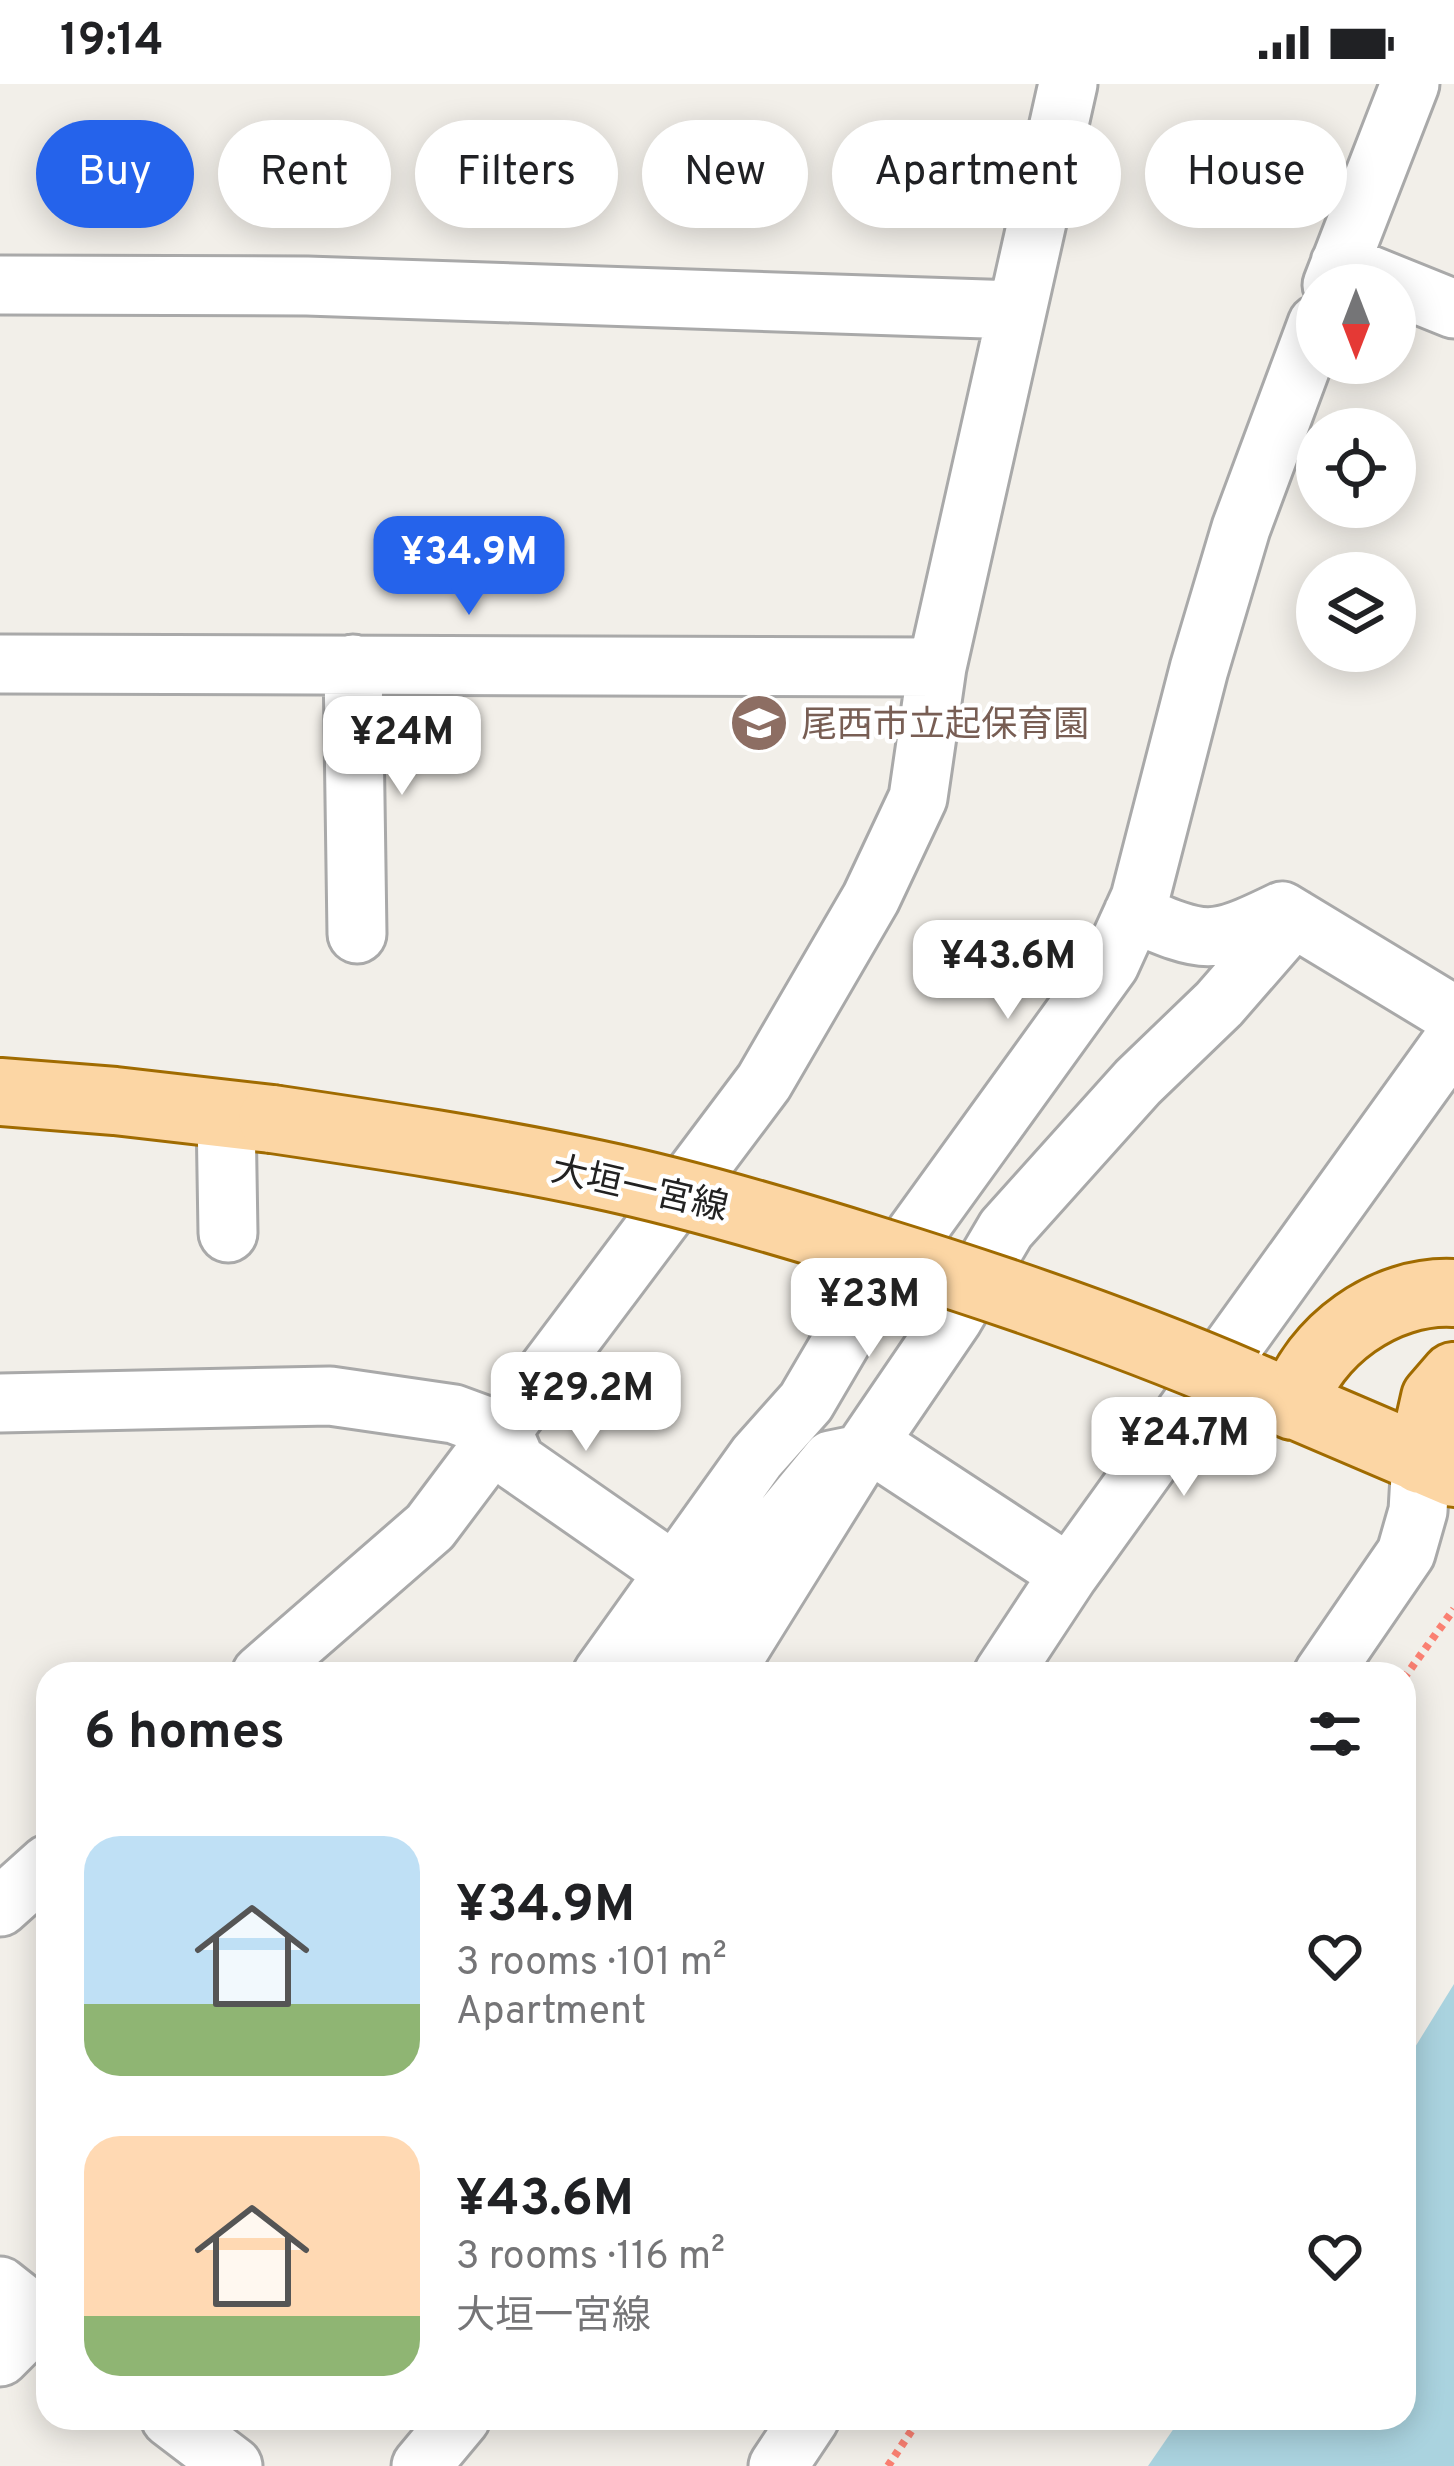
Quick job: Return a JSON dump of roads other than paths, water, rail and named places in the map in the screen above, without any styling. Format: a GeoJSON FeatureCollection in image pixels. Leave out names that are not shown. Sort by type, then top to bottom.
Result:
{"type":"FeatureCollection","features":[{"type":"Feature","properties":{"kind":"main road","name":"大垣一宮線"},"geometry":{"type":"LineString","coordinates":[[0,1092],[249,1116],[450,1146],[599,1175],[782,1221],[1016,1294],[1146,1341],[1438,1466]]}},
{"type":"Feature","properties":{"kind":"main road"},"geometry":{"type":"LineString","coordinates":[[1269,1395],[1307,1370],[1333,1340],[1366,1317],[1393,1304],[1454,1292]]}},
{"type":"Feature","properties":{"kind":"main road"},"geometry":{"type":"LineString","coordinates":[[1438,1466],[1435,1399],[1454,1376]]}},
{"type":"Feature","properties":{"kind":"street"},"geometry":{"type":"LineString","coordinates":[[275,1662],[430,1527],[764,1082],[871,898],[918,797],[937,667],[1068,84]]}},
{"type":"Feature","properties":{"kind":"street"},"geometry":{"type":"LineString","coordinates":[[1340,264],[1410,84]]}},
{"type":"Feature","properties":{"kind":"street"},"geometry":{"type":"LineString","coordinates":[[0,285],[307,286],[1016,310]]}},
{"type":"Feature","properties":{"kind":"street"},"geometry":{"type":"LineString","coordinates":[[1416,298],[1454,309]]}},
{"type":"Feature","properties":{"kind":"street"},"geometry":{"type":"LineString","coordinates":[[664,1662],[697,1573],[757,1457],[806,1402],[860,1310],[1110,964],[1132,914],[1240,528],[1296,380]]}},
{"type":"Feature","properties":{"kind":"street"},"geometry":{"type":"LineString","coordinates":[[0,664],[937,667]]}},
{"type":"Feature","properties":{"kind":"street"},"geometry":{"type":"LineString","coordinates":[[353,664],[357,934]]}},
{"type":"Feature","properties":{"kind":"street"},"geometry":{"type":"LineString","coordinates":[[1132,914],[1204,940],[1242,931],[1282,911],[1454,1015]]}},
{"type":"Feature","properties":{"kind":"street"},"geometry":{"type":"LineString","coordinates":[[731,1662],[1006,1228],[1186,1033],[1220,1004],[1294,918]]}},
{"type":"Feature","properties":{"kind":"street"},"geometry":{"type":"LineString","coordinates":[[1057,1034],[1068,1052],[1092,1133]]}},
{"type":"Feature","properties":{"kind":"street"},"geometry":{"type":"LineString","coordinates":[[1011,1662],[1454,1039]]}},
{"type":"Feature","properties":{"kind":"street"},"geometry":{"type":"LineString","coordinates":[[228,1233],[249,1116]]}},
{"type":"Feature","properties":{"kind":"street"},"geometry":{"type":"LineString","coordinates":[[0,1403],[330,1396],[454,1414],[502,1432],[516,1462],[697,1573],[738,1573],[831,1460],[880,1450],[1070,1574]]}},
{"type":"Feature","properties":{"kind":"street"},"geometry":{"type":"LineString","coordinates":[[1331,1662],[1406,1552],[1438,1466]]}},
{"type":"Feature","properties":{"kind":"street"},"geometry":{"type":"LineString","coordinates":[[613,1662],[697,1573]]}},
{"type":"Feature","properties":{"kind":"street"},"geometry":{"type":"LineString","coordinates":[[0,1907],[36,1875]]}},
{"type":"Feature","properties":{"kind":"street"},"geometry":{"type":"LineString","coordinates":[[421,2466],[451,2430]]}},
{"type":"Feature","properties":{"kind":"water"},"geometry":{"type":"Polygon","coordinates":[[[1454,1984],[1454,2466],[1148,2466],[1173,2430],[1416,2430],[1416,2046],[1454,1984]]]}},
{"type":"Feature","properties":{"kind":"place","name":"尾西市立起保育園"},"geometry":{"type":"Point","coordinates":[759,723]}}]}
